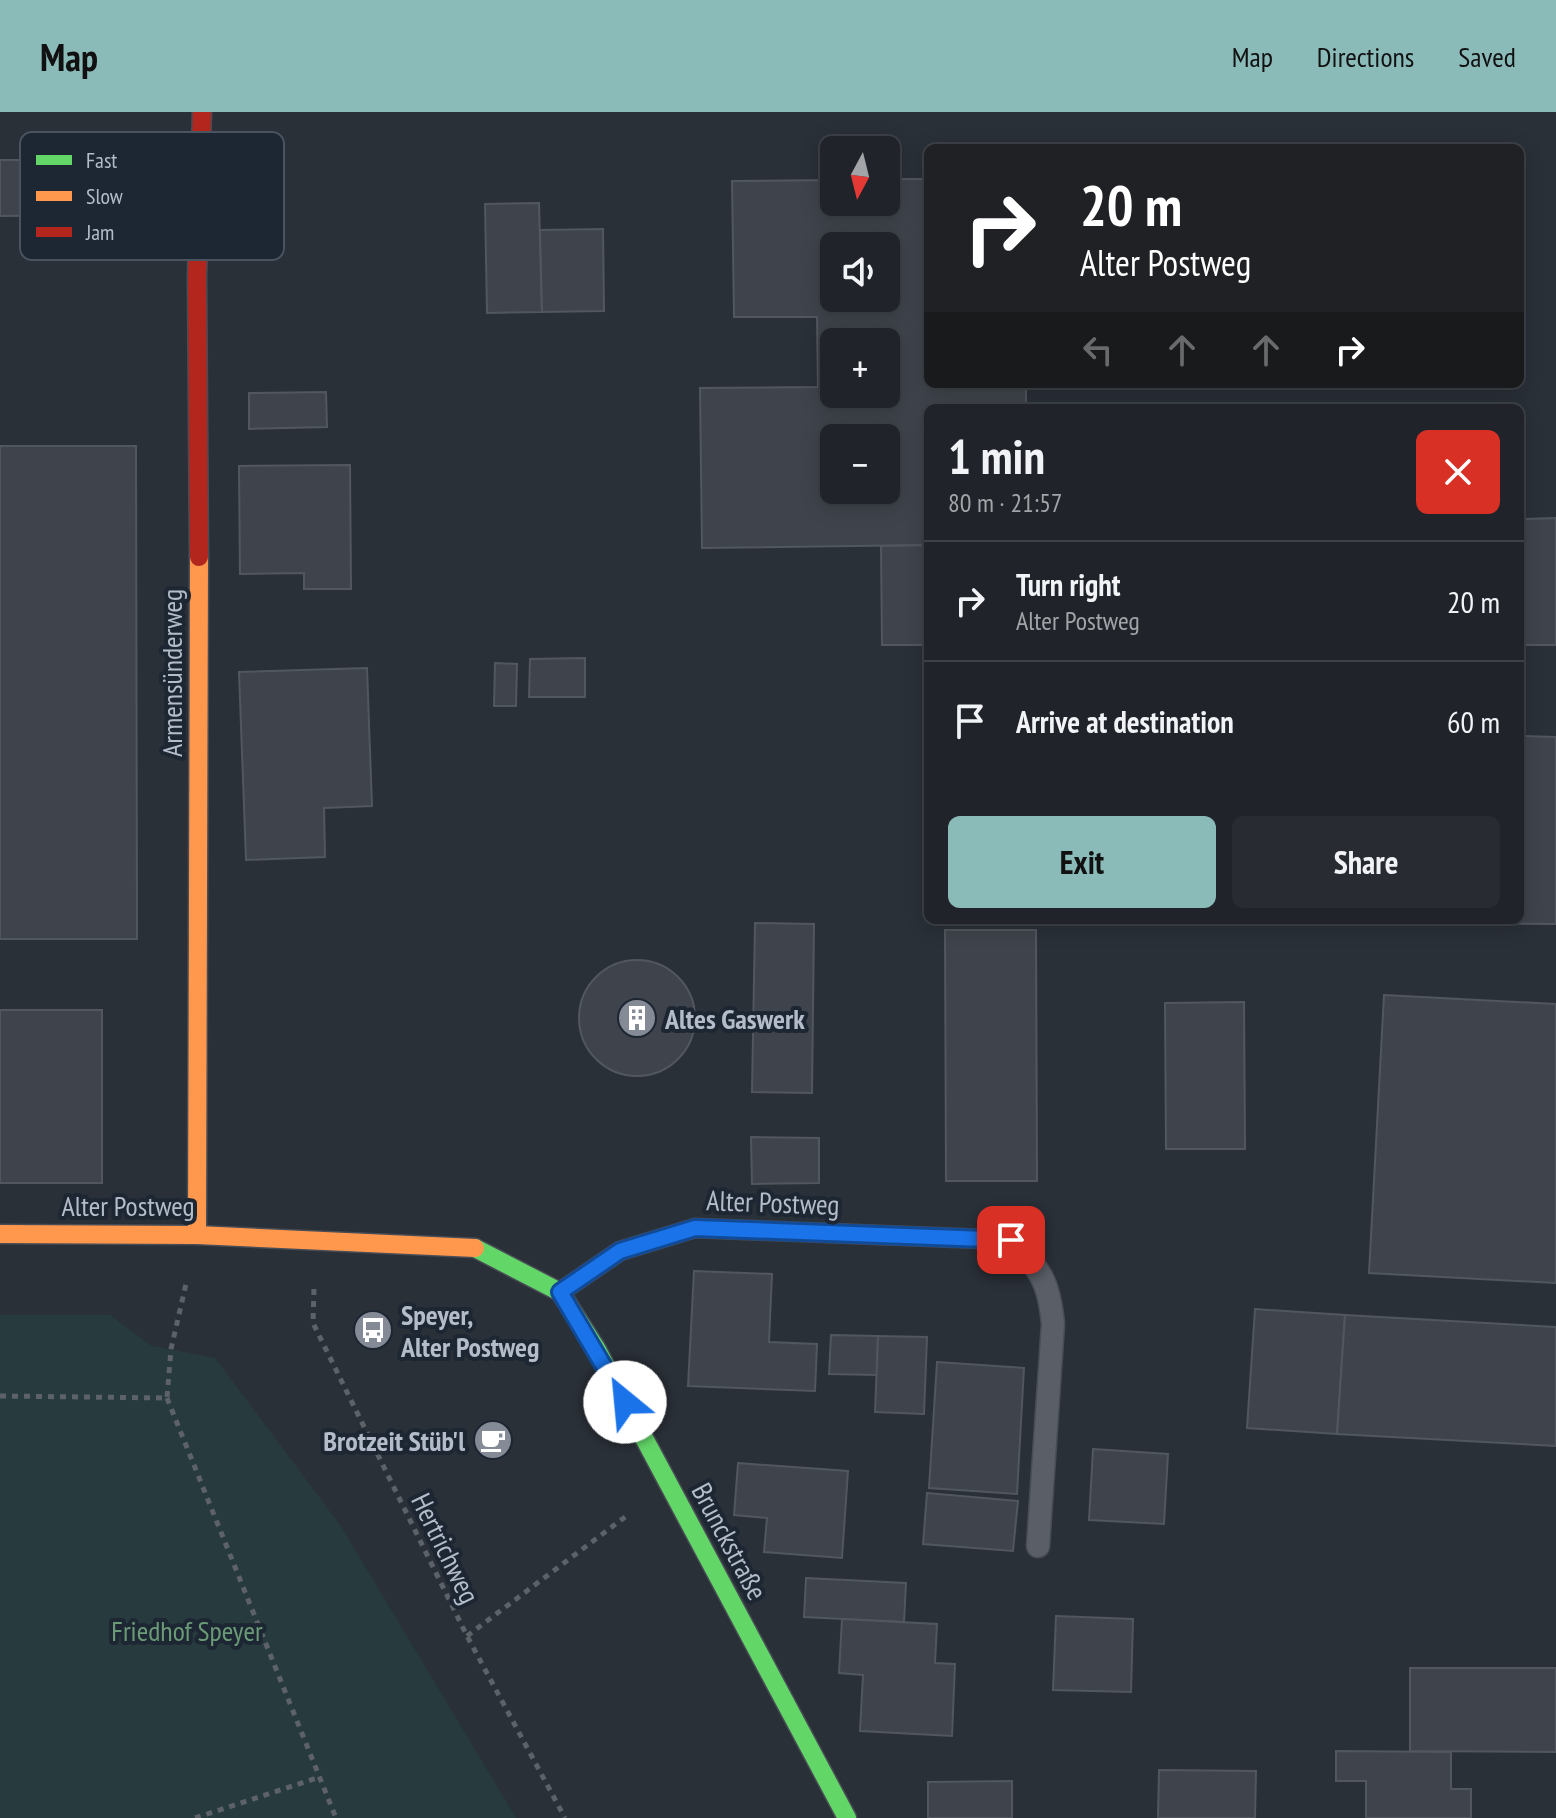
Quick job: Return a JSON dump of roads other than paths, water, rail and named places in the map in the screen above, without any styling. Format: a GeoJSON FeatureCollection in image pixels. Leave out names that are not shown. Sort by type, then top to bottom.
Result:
{"type":"FeatureCollection","features":[{"type":"Feature","properties":{"kind":"street","name":"Armensünderweg"},"geometry":{"type":"LineString","coordinates":[[201,132],[202,112]]}},
{"type":"Feature","properties":{"kind":"street","name":"Armensünderweg"},"geometry":{"type":"LineString","coordinates":[[197,1235],[200,665],[198,260]]}},
{"type":"Feature","properties":{"kind":"street","name":"Alter Postweg"},"geometry":{"type":"LineString","coordinates":[[0,1234],[197,1235],[476,1248],[560,1292],[620,1251],[695,1228],[1011,1240]]}},
{"type":"Feature","properties":{"kind":"street","name":"Brunckstraße"},"geometry":{"type":"LineString","coordinates":[[560,1292],[596,1348],[847,1818]]}},
{"type":"Feature","properties":{"kind":"lane","name":"Alter Postweg"},"geometry":{"type":"LineString","coordinates":[[1011,1240],[1036,1266],[1050,1290],[1052,1313],[1038,1546]]}},
{"type":"Feature","properties":{"kind":"place","name":"Altes Gaswerk"},"geometry":{"type":"Point","coordinates":[637,1018]}},
{"type":"Feature","properties":{"kind":"place","name":"Speyer, Alter Postweg"},"geometry":{"type":"Point","coordinates":[373,1330]}},
{"type":"Feature","properties":{"kind":"place","name":"Brotzeit Stüb'l"},"geometry":{"type":"Point","coordinates":[493,1440]}},
{"type":"Feature","properties":{"kind":"park label","name":"Friedhof Speyer"},"geometry":{"type":"Point","coordinates":[187,1630]}}]}
